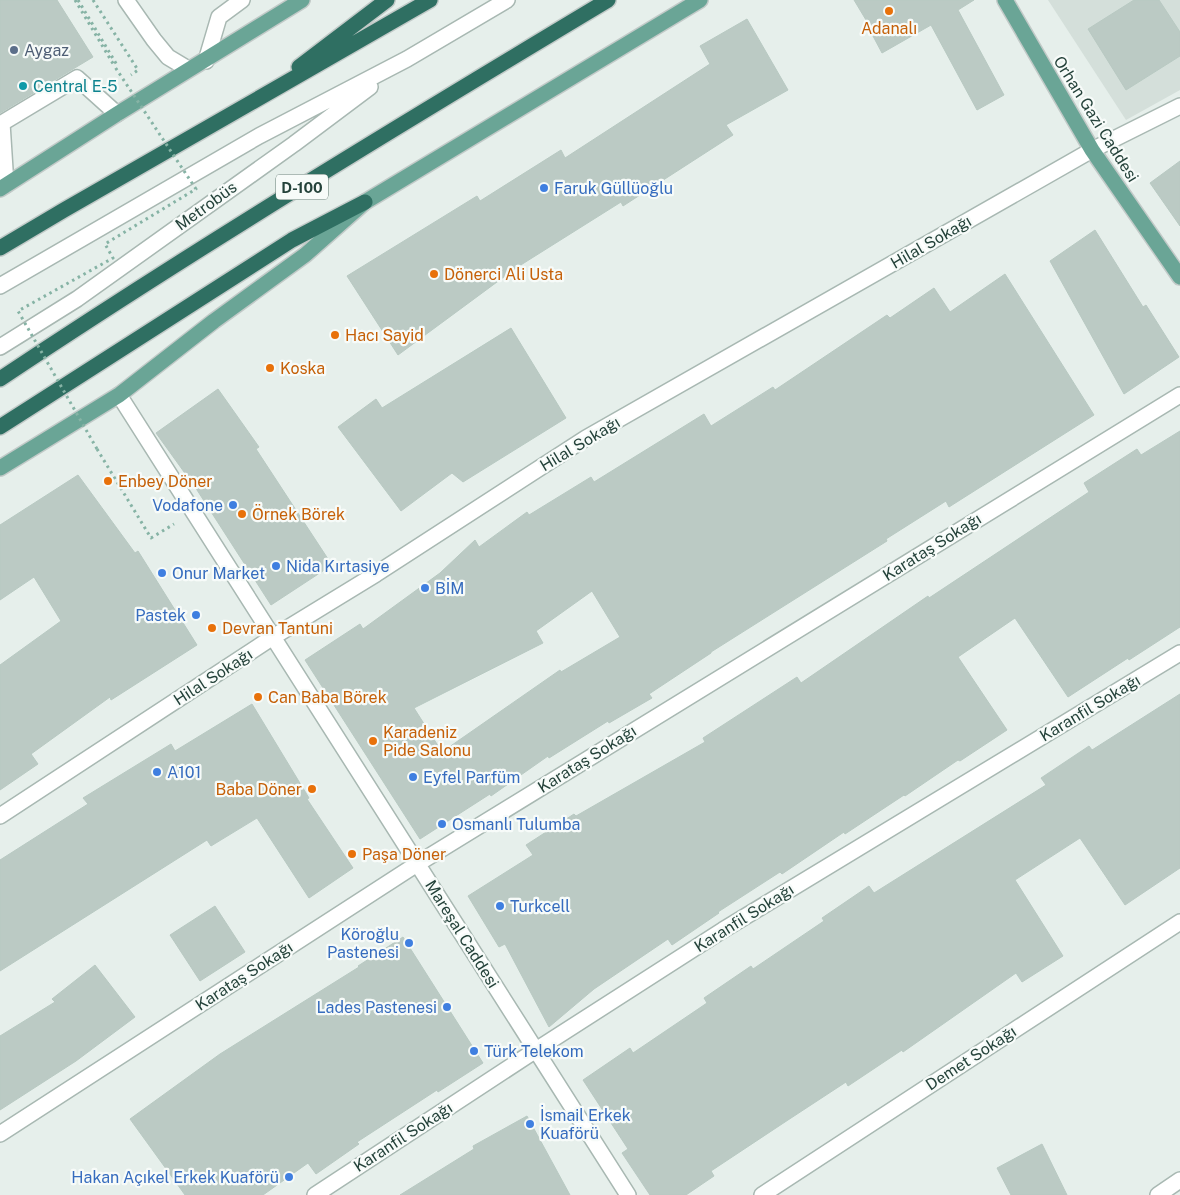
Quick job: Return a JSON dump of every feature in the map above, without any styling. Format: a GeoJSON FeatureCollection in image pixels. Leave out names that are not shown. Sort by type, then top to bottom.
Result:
{"type":"FeatureCollection","features":[{"type":"Feature","properties":{"kind":"highway"},"geometry":{"type":"LineString","coordinates":[[244,108],[387,0]]}},
{"type":"Feature","properties":{"kind":"highway"},"geometry":{"type":"LineString","coordinates":[[0,248],[430,0]]}},
{"type":"Feature","properties":{"kind":"highway","name":"D-100"},"geometry":{"type":"LineString","coordinates":[[0,380],[77,328],[401,125],[608,0]]}},
{"type":"Feature","properties":{"kind":"highway"},"geometry":{"type":"LineString","coordinates":[[0,427],[292,240],[366,202]]}},
{"type":"Feature","properties":{"kind":"main road"},"geometry":{"type":"LineString","coordinates":[[3,187],[302,0]]}},
{"type":"Feature","properties":{"kind":"main road"},"geometry":{"type":"LineString","coordinates":[[0,468],[119,395],[214,321],[305,255],[366,202],[700,0]]}},
{"type":"Feature","properties":{"kind":"main road","name":"Orhan Gazi Caddesi"},"geometry":{"type":"LineString","coordinates":[[1005,0],[1092,150],[1180,277]]}},
{"type":"Feature","properties":{"kind":"street"},"geometry":{"type":"LineString","coordinates":[[126,0],[168,57],[188,70]]}},
{"type":"Feature","properties":{"kind":"street"},"geometry":{"type":"LineString","coordinates":[[206,61],[219,17],[242,0]]}},
{"type":"Feature","properties":{"kind":"street","name":"Metrobüs"},"geometry":{"type":"LineString","coordinates":[[0,286],[259,136],[408,59],[506,0]]}},
{"type":"Feature","properties":{"kind":"street","name":"Metrobüs"},"geometry":{"type":"LineString","coordinates":[[0,347],[77,299],[294,144],[408,59]]}},
{"type":"Feature","properties":{"kind":"street"},"geometry":{"type":"LineString","coordinates":[[3,187],[2,122],[77,78],[117,114]]}},
{"type":"Feature","properties":{"kind":"street","name":"Hilal Sokağı"},"geometry":{"type":"LineString","coordinates":[[0,816],[273,637],[384,569],[586,438],[1092,150],[1180,106]]}},
{"type":"Feature","properties":{"kind":"street","name":"Mareşal Caddesi"},"geometry":{"type":"LineString","coordinates":[[119,395],[628,1195]]}},
{"type":"Feature","properties":{"kind":"street","name":"Karataş Sokağı"},"geometry":{"type":"LineString","coordinates":[[0,1134],[417,864],[1180,395]]}},
{"type":"Feature","properties":{"kind":"street","name":"Karanfil Sokağı"},"geometry":{"type":"LineString","coordinates":[[315,1195],[723,930],[1180,653]]}},
{"type":"Feature","properties":{"kind":"street","name":"Demet Sokağı"},"geometry":{"type":"LineString","coordinates":[[762,1195],[1180,922]]}},
{"type":"Feature","properties":{"kind":"street"},"geometry":{"type":"LineString","coordinates":[[1158,1195],[1180,1180]]}},
{"type":"Feature","properties":{"kind":"path"},"geometry":{"type":"LineString","coordinates":[[76,0],[116,66],[196,189],[105,244],[113,258],[18,312],[151,538]]}},
{"type":"Feature","properties":{"kind":"path"},"geometry":{"type":"LineString","coordinates":[[93,0],[138,70],[132,75]]}},
{"type":"Feature","properties":{"kind":"shaded area"},"geometry":{"type":"Polygon","coordinates":[[[1048,0],[1180,0],[1180,90],[1126,120],[1048,0]]]}},
{"type":"Feature","properties":{"kind":"building","name":"Central E-5"},"geometry":{"type":"Polygon","coordinates":[[[0,0],[57,0],[93,57],[0,113],[0,0]]]}},
{"type":"Feature","properties":{"kind":"building"},"geometry":{"type":"Polygon","coordinates":[[[854,0],[974,0],[958,10],[1004,95],[977,110],[931,25],[882,53],[854,0]]]}},
{"type":"Feature","properties":{"kind":"building"},"geometry":{"type":"Polygon","coordinates":[[[1134,0],[1159,0],[1180,32],[1180,56],[1126,90],[1088,29],[1134,0]]]}},
{"type":"Feature","properties":{"kind":"building"},"geometry":{"type":"Polygon","coordinates":[[[747,19],[788,90],[726,125],[733,135],[623,206],[621,202],[516,268],[398,355],[347,276],[477,196],[480,201],[561,150],[565,158],[710,64],[700,46],[747,19]]]}},
{"type":"Feature","properties":{"kind":"building"},"geometry":{"type":"Polygon","coordinates":[[[1180,161],[1180,226],[1150,183],[1180,161]]]}},
{"type":"Feature","properties":{"kind":"building"},"geometry":{"type":"Polygon","coordinates":[[[1095,230],[1143,307],[1146,305],[1179,357],[1124,394],[1050,261],[1095,230]]]}},
{"type":"Feature","properties":{"kind":"building"},"geometry":{"type":"Polygon","coordinates":[[[1005,274],[1094,415],[949,507],[946,501],[886,539],[887,541],[711,652],[649,694],[652,698],[609,723],[608,721],[549,758],[548,756],[491,796],[490,794],[420,839],[305,660],[360,624],[363,629],[440,573],[475,540],[479,547],[527,512],[529,515],[591,477],[594,482],[704,414],[711,426],[773,387],[775,390],[887,315],[890,318],[934,288],[950,312],[1005,274]],[[592,591],[536,631],[543,643],[414,708],[442,752],[560,670],[561,672],[620,637],[592,591]]]}},
{"type":"Feature","properties":{"kind":"building"},"geometry":{"type":"Polygon","coordinates":[[[511,328],[566,418],[463,482],[452,473],[401,511],[338,427],[376,399],[382,408],[511,328]]]}},
{"type":"Feature","properties":{"kind":"building"},"geometry":{"type":"Polygon","coordinates":[[[218,389],[259,447],[256,449],[332,565],[271,605],[197,490],[156,433],[218,389]]]}},
{"type":"Feature","properties":{"kind":"building"},"geometry":{"type":"Polygon","coordinates":[[[1180,431],[1180,627],[1068,697],[1015,618],[958,657],[1007,730],[845,834],[844,832],[782,874],[780,872],[718,912],[672,945],[668,939],[594,989],[549,1027],[505,944],[499,947],[468,896],[533,855],[526,845],[574,814],[576,816],[705,742],[703,738],[797,677],[801,683],[928,596],[929,598],[1089,492],[1084,483],[1137,449],[1141,455],[1180,431]]]}},
{"type":"Feature","properties":{"kind":"building"},"geometry":{"type":"Polygon","coordinates":[[[78,475],[135,553],[138,551],[197,645],[111,700],[110,697],[31,754],[38,764],[0,790],[0,665],[61,621],[34,577],[0,600],[0,525],[78,475]]]}},
{"type":"Feature","properties":{"kind":"building"},"geometry":{"type":"Polygon","coordinates":[[[1180,694],[1180,868],[1125,905],[1080,838],[1015,880],[1063,956],[1022,982],[1016,973],[903,1052],[902,1050],[848,1086],[846,1082],[711,1171],[714,1176],[686,1195],[650,1195],[622,1153],[628,1149],[583,1080],[630,1048],[633,1053],[707,1003],[704,998],[751,966],[753,969],[824,921],[822,918],[869,886],[874,893],[1046,785],[1041,778],[1089,746],[1092,750],[1180,694]]]}},
{"type":"Feature","properties":{"kind":"building"},"geometry":{"type":"Polygon","coordinates":[[[252,704],[309,798],[307,799],[353,868],[309,898],[257,818],[211,846],[207,840],[0,971],[0,860],[88,804],[83,798],[171,744],[175,751],[252,704]]]}},
{"type":"Feature","properties":{"kind":"building"},"geometry":{"type":"Polygon","coordinates":[[[215,906],[245,952],[200,981],[170,935],[215,906]]]}},
{"type":"Feature","properties":{"kind":"building"},"geometry":{"type":"Polygon","coordinates":[[[403,937],[483,1063],[438,1092],[437,1090],[357,1142],[359,1144],[316,1174],[308,1163],[263,1195],[185,1195],[130,1119],[220,1054],[359,967],[403,937]]]}},
{"type":"Feature","properties":{"kind":"building"},"geometry":{"type":"Polygon","coordinates":[[[95,965],[135,1017],[76,1061],[0,1110],[0,1036],[55,1002],[52,999],[95,965]]]}},
{"type":"Feature","properties":{"kind":"building"},"geometry":{"type":"Polygon","coordinates":[[[527,1116],[570,1195],[400,1195],[474,1149],[473,1146],[527,1116]]]}},
{"type":"Feature","properties":{"kind":"building"},"geometry":{"type":"Polygon","coordinates":[[[1042,1144],[1067,1195],[1011,1195],[997,1168],[1042,1144]]]}},
{"type":"Feature","properties":{"kind":"place","name":"Adanalı"},"geometry":{"type":"Point","coordinates":[889,11]}},
{"type":"Feature","properties":{"kind":"place","name":"Aygaz"},"geometry":{"type":"Point","coordinates":[14,50]}},
{"type":"Feature","properties":{"kind":"place","name":"Central E-5"},"geometry":{"type":"Point","coordinates":[23,86]}},
{"type":"Feature","properties":{"kind":"place","name":"Faruk Güllüoğlu"},"geometry":{"type":"Point","coordinates":[544,188]}},
{"type":"Feature","properties":{"kind":"place","name":"Dönerci Ali Usta"},"geometry":{"type":"Point","coordinates":[434,274]}},
{"type":"Feature","properties":{"kind":"place","name":"Hacı Sayid"},"geometry":{"type":"Point","coordinates":[335,335]}},
{"type":"Feature","properties":{"kind":"place","name":"Koska"},"geometry":{"type":"Point","coordinates":[270,368]}},
{"type":"Feature","properties":{"kind":"place","name":"Enbey Döner"},"geometry":{"type":"Point","coordinates":[108,481]}},
{"type":"Feature","properties":{"kind":"place","name":"Vodafone"},"geometry":{"type":"Point","coordinates":[233,505]}},
{"type":"Feature","properties":{"kind":"place","name":"Örnek Börek"},"geometry":{"type":"Point","coordinates":[242,514]}},
{"type":"Feature","properties":{"kind":"place","name":"Nida Kırtasiye"},"geometry":{"type":"Point","coordinates":[276,566]}},
{"type":"Feature","properties":{"kind":"place","name":"Onur Market"},"geometry":{"type":"Point","coordinates":[162,573]}},
{"type":"Feature","properties":{"kind":"place","name":"BİM"},"geometry":{"type":"Point","coordinates":[425,588]}},
{"type":"Feature","properties":{"kind":"place","name":"Pastek"},"geometry":{"type":"Point","coordinates":[196,615]}},
{"type":"Feature","properties":{"kind":"place","name":"Devran Tantuni"},"geometry":{"type":"Point","coordinates":[212,628]}},
{"type":"Feature","properties":{"kind":"place","name":"Can Baba Börek"},"geometry":{"type":"Point","coordinates":[258,697]}},
{"type":"Feature","properties":{"kind":"place","name":"Karadeniz Pide Salonu"},"geometry":{"type":"Point","coordinates":[373,741]}},
{"type":"Feature","properties":{"kind":"place","name":"A101"},"geometry":{"type":"Point","coordinates":[157,772]}},
{"type":"Feature","properties":{"kind":"place","name":"Eyfel Parfüm"},"geometry":{"type":"Point","coordinates":[413,777]}},
{"type":"Feature","properties":{"kind":"place","name":"Baba Döner"},"geometry":{"type":"Point","coordinates":[312,789]}},
{"type":"Feature","properties":{"kind":"place","name":"Osmanlı Tulumba"},"geometry":{"type":"Point","coordinates":[442,824]}},
{"type":"Feature","properties":{"kind":"place","name":"Paşa Döner"},"geometry":{"type":"Point","coordinates":[352,854]}},
{"type":"Feature","properties":{"kind":"place","name":"Turkcell"},"geometry":{"type":"Point","coordinates":[500,906]}},
{"type":"Feature","properties":{"kind":"place","name":"Köroğlu Pastenesi"},"geometry":{"type":"Point","coordinates":[409,943]}},
{"type":"Feature","properties":{"kind":"place","name":"Lades Pastenesi"},"geometry":{"type":"Point","coordinates":[447,1007]}},
{"type":"Feature","properties":{"kind":"place","name":"Türk Telekom"},"geometry":{"type":"Point","coordinates":[474,1051]}},
{"type":"Feature","properties":{"kind":"place","name":"İsmail Erkek Kuaförü"},"geometry":{"type":"Point","coordinates":[530,1124]}},
{"type":"Feature","properties":{"kind":"place","name":"Hakan Açıkel Erkek Kuaförü"},"geometry":{"type":"Point","coordinates":[289,1177]}}]}
